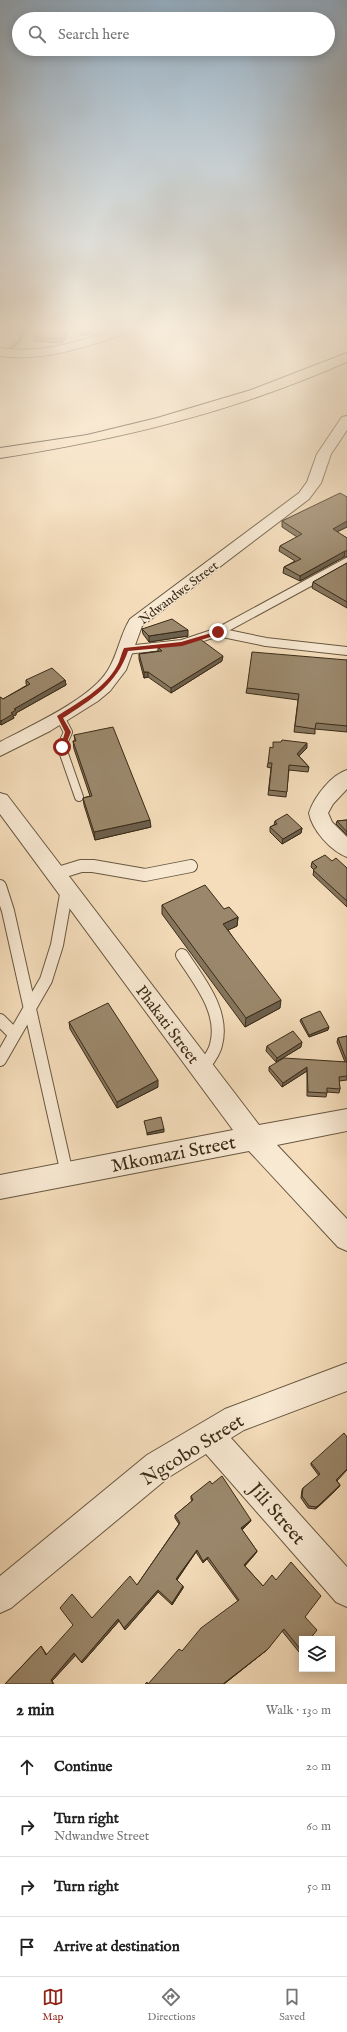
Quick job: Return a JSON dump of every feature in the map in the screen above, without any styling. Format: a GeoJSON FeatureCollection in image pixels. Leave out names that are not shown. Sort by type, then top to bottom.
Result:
{"type":"FeatureCollection","features":[{"type":"Feature","properties":{"kind":"highway"},"geometry":{"type":"LineString","coordinates":[[0,453],[97,437],[170,420],[202,411]]}},
{"type":"Feature","properties":{"kind":"street","name":"Ndwandwe Street"},"geometry":{"type":"LineString","coordinates":[[0,750],[60,717],[94,695],[112,678],[120,665],[126,650],[128,636],[136,623],[304,496],[314,483],[324,454],[345,425]]}},
{"type":"Feature","properties":{"kind":"street"},"geometry":{"type":"LineString","coordinates":[[347,777],[323,801],[318,811],[318,820],[347,849]]}},
{"type":"Feature","properties":{"kind":"street","name":"Phakati Street"},"geometry":{"type":"LineString","coordinates":[[0,800],[253,1137],[347,1238]]}},
{"type":"Feature","properties":{"kind":"street","name":"Mkomazi Street"},"geometry":{"type":"LineString","coordinates":[[0,1187],[347,1120]]}},
{"type":"Feature","properties":{"kind":"street","name":"Ngcobo Street"},"geometry":{"type":"LineString","coordinates":[[0,1597],[158,1466],[234,1419],[347,1376]]}},
{"type":"Feature","properties":{"kind":"street","name":"Jili Street"},"geometry":{"type":"LineString","coordinates":[[209,1434],[347,1591]]}},
{"type":"Feature","properties":{"kind":"lane"},"geometry":{"type":"LineString","coordinates":[[126,650],[182,644],[218,632],[347,562]]}},
{"type":"Feature","properties":{"kind":"lane"},"geometry":{"type":"LineString","coordinates":[[218,632],[243,639],[276,645],[347,651]]}},
{"type":"Feature","properties":{"kind":"lane"},"geometry":{"type":"LineString","coordinates":[[60,717],[68,732],[63,743],[63,751],[79,797]]}},
{"type":"Feature","properties":{"kind":"lane"},"geometry":{"type":"LineString","coordinates":[[0,1060],[14,1034],[41,992],[52,964],[57,945],[61,881],[81,866],[93,866],[145,875],[191,866]]}},
{"type":"Feature","properties":{"kind":"lane"},"geometry":{"type":"LineString","coordinates":[[0,886],[8,911],[31,1009],[67,1174]]}},
{"type":"Feature","properties":{"kind":"lane"},"geometry":{"type":"LineString","coordinates":[[182,955],[210,1000],[217,1018],[218,1033],[216,1046],[202,1069]]}},
{"type":"Feature","properties":{"kind":"lane"},"geometry":{"type":"LineString","coordinates":[[0,1020],[14,1034]]}},
{"type":"Feature","properties":{"kind":"building"},"geometry":{"type":"Polygon","coordinates":[[[340,493],[347,497],[347,521],[333,529],[347,538],[347,551],[300,576],[284,567],[301,559],[280,546],[302,534],[282,521],[340,493]]]}},
{"type":"Feature","properties":{"kind":"building"},"geometry":{"type":"Polygon","coordinates":[[[347,563],[347,602],[313,582],[347,563]]]}},
{"type":"Feature","properties":{"kind":"building"},"geometry":{"type":"Polygon","coordinates":[[[172,619],[188,630],[149,636],[142,629],[172,619]]]}},
{"type":"Feature","properties":{"kind":"building"},"geometry":{"type":"Polygon","coordinates":[[[200,639],[223,656],[171,688],[148,672],[144,672],[139,654],[162,651],[158,647],[183,644],[200,639]]]}},
{"type":"Feature","properties":{"kind":"building"},"geometry":{"type":"Polygon","coordinates":[[[252,652],[347,660],[347,726],[316,723],[315,729],[295,726],[299,694],[247,688],[252,652]]]}},
{"type":"Feature","properties":{"kind":"building"},"geometry":{"type":"Polygon","coordinates":[[[52,668],[65,680],[14,709],[16,710],[11,713],[13,714],[1,721],[0,697],[3,699],[30,684],[26,680],[52,668]]]}},
{"type":"Feature","properties":{"kind":"building"},"geometry":{"type":"Polygon","coordinates":[[[113,727],[150,820],[94,832],[83,798],[92,796],[73,741],[76,741],[74,735],[113,727]]]}},
{"type":"Feature","properties":{"kind":"building"},"geometry":{"type":"Polygon","coordinates":[[[282,740],[307,743],[297,754],[309,767],[289,765],[287,792],[269,790],[272,763],[268,763],[270,747],[273,748],[273,742],[281,742],[282,740]]]}},
{"type":"Feature","properties":{"kind":"building"},"geometry":{"type":"Polygon","coordinates":[[[287,814],[302,828],[283,839],[270,827],[277,824],[275,821],[287,814]]]}},
{"type":"Feature","properties":{"kind":"building"},"geometry":{"type":"Polygon","coordinates":[[[347,820],[347,832],[337,821],[347,820]]]}},
{"type":"Feature","properties":{"kind":"building"},"geometry":{"type":"Polygon","coordinates":[[[325,855],[332,861],[336,858],[347,868],[347,901],[313,870],[317,867],[312,862],[325,855]]]}},
{"type":"Feature","properties":{"kind":"building"},"geometry":{"type":"Polygon","coordinates":[[[205,885],[224,909],[229,907],[238,917],[223,924],[281,1000],[246,1018],[162,905],[205,885]]]}},
{"type":"Feature","properties":{"kind":"building"},"geometry":{"type":"Polygon","coordinates":[[[108,1003],[158,1080],[117,1102],[69,1022],[108,1003]]]}},
{"type":"Feature","properties":{"kind":"building"},"geometry":{"type":"Polygon","coordinates":[[[320,1011],[329,1027],[309,1035],[301,1019],[320,1011]]]}},
{"type":"Feature","properties":{"kind":"building"},"geometry":{"type":"Polygon","coordinates":[[[293,1031],[302,1042],[277,1058],[267,1046],[293,1031]]]}},
{"type":"Feature","properties":{"kind":"building"},"geometry":{"type":"Polygon","coordinates":[[[347,1036],[347,1062],[338,1038],[347,1036]]]}},
{"type":"Feature","properties":{"kind":"building"},"geometry":{"type":"Polygon","coordinates":[[[284,1058],[347,1062],[347,1076],[339,1077],[340,1089],[327,1088],[327,1093],[308,1092],[307,1067],[283,1083],[269,1067],[284,1058]]]}},
{"type":"Feature","properties":{"kind":"building"},"geometry":{"type":"Polygon","coordinates":[[[161,1117],[164,1129],[147,1133],[144,1121],[161,1117]]]}},
{"type":"Feature","properties":{"kind":"building"},"geometry":{"type":"Polygon","coordinates":[[[344,1433],[347,1437],[347,1469],[336,1480],[340,1485],[319,1505],[316,1507],[309,1506],[302,1496],[303,1488],[320,1474],[311,1463],[344,1433]]]}},
{"type":"Feature","properties":{"kind":"building"},"geometry":{"type":"Polygon","coordinates":[[[222,1476],[251,1520],[241,1528],[257,1551],[244,1565],[263,1586],[272,1575],[276,1580],[291,1562],[321,1596],[305,1617],[317,1630],[312,1636],[299,1636],[299,1648],[284,1629],[268,1649],[223,1684],[148,1684],[179,1649],[182,1651],[201,1628],[239,1600],[208,1557],[203,1561],[197,1550],[176,1579],[183,1586],[172,1603],[158,1590],[124,1628],[118,1619],[81,1662],[74,1653],[51,1680],[53,1684],[5,1684],[41,1646],[46,1655],[73,1625],[60,1608],[72,1594],[92,1618],[130,1576],[137,1585],[180,1523],[175,1515],[193,1500],[191,1496],[210,1481],[212,1484],[222,1476]]]}},
{"type":"Feature","properties":{"kind":"route"},"geometry":{"type":"LineString","coordinates":[[62,747],[68,732],[60,717],[94,695],[112,678],[120,665],[126,650],[182,644],[195,641],[218,632]]}}]}
